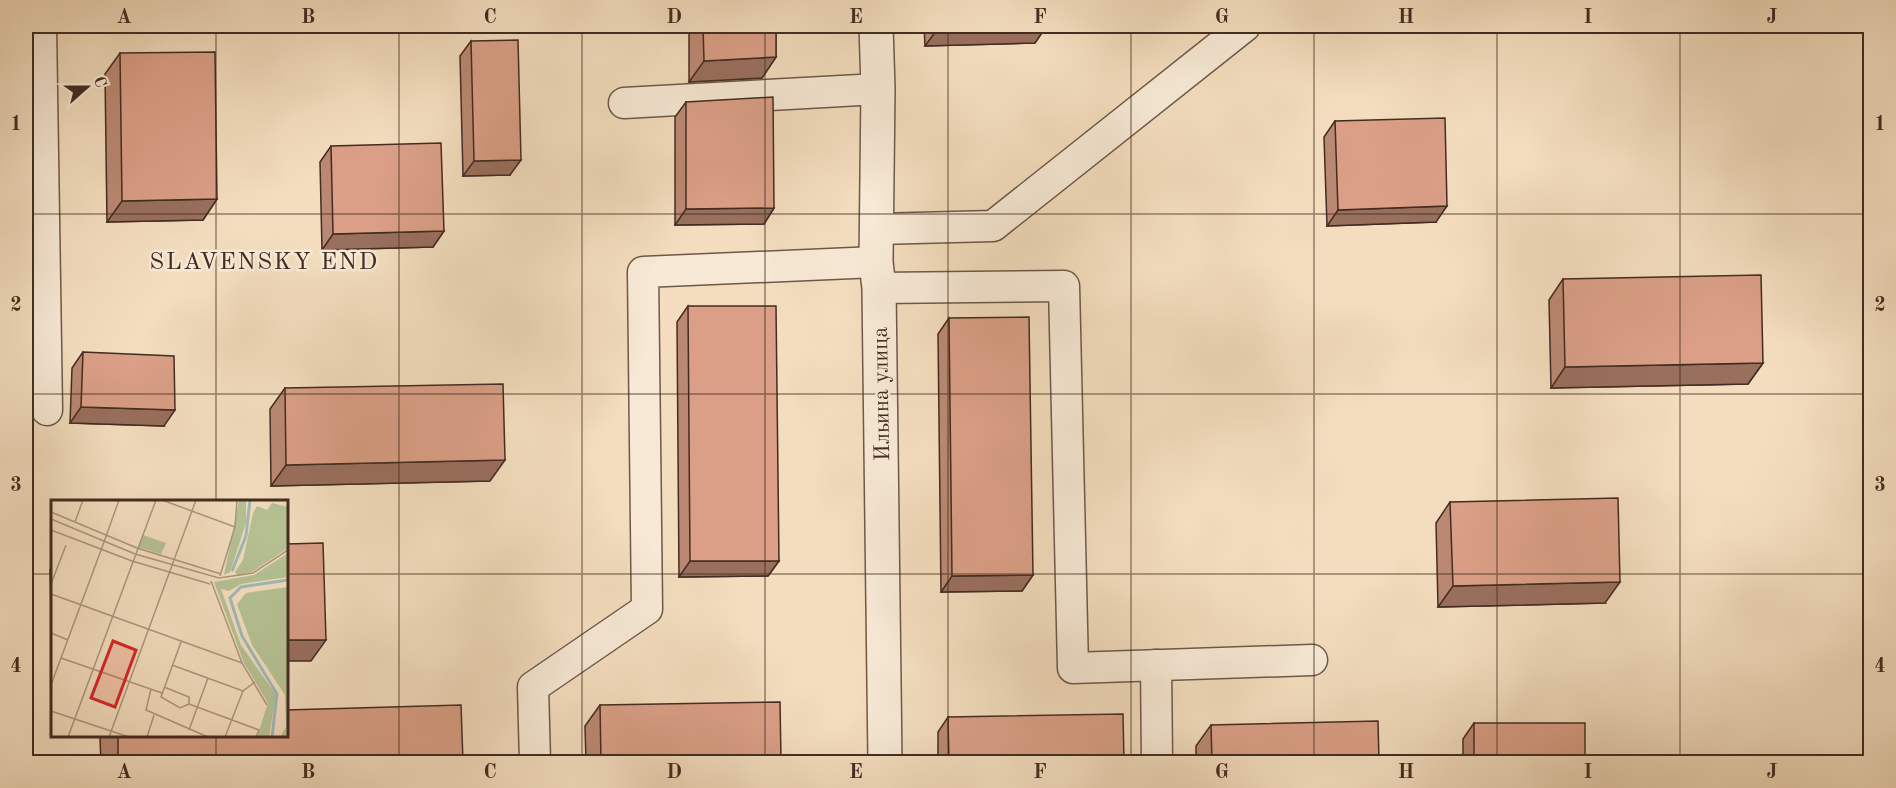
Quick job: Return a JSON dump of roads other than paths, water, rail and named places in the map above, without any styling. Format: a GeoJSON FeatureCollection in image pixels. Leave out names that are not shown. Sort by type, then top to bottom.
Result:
{"type":"FeatureCollection","features":[{"type":"Feature","properties":{"kind":"street","name":"Ильина улица"},"geometry":{"type":"LineString","coordinates":[[876,26],[878,89],[876,229],[885,762]]}},
{"type":"Feature","properties":{"kind":"lane"},"geometry":{"type":"LineString","coordinates":[[41,26],[47,410]]}},
{"type":"Feature","properties":{"kind":"lane"},"geometry":{"type":"LineString","coordinates":[[876,229],[993,226],[1245,26]]}},
{"type":"Feature","properties":{"kind":"lane"},"geometry":{"type":"LineString","coordinates":[[624,103],[878,89]]}},
{"type":"Feature","properties":{"kind":"lane"},"geometry":{"type":"LineString","coordinates":[[536,762],[533,687],[647,609],[643,272],[878,275],[1064,286],[1073,668],[1312,660]]}},
{"type":"Feature","properties":{"kind":"lane"},"geometry":{"type":"LineString","coordinates":[[1156,665],[1157,762]]}},
{"type":"Feature","properties":{"kind":"district","name":"SLAVENSKY END"},"geometry":{"type":"Point","coordinates":[264,261]}}]}
